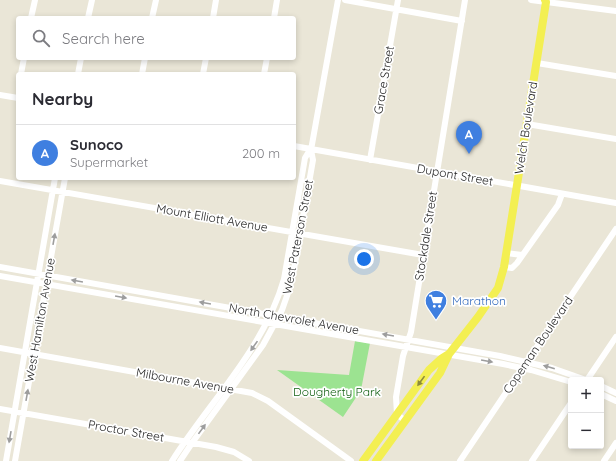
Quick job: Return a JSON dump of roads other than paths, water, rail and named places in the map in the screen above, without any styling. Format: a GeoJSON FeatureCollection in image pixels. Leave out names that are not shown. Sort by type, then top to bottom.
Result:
{"type":"FeatureCollection","features":[{"type":"Feature","properties":{"kind":"main road","name":"Welch Boulevard"},"geometry":{"type":"LineString","coordinates":[[376,461],[440,373],[449,354],[496,291],[501,279],[546,1]]}},
{"type":"Feature","properties":{"kind":"main road","name":"Welch Boulevard"},"geometry":{"type":"LineString","coordinates":[[363,461],[429,370],[449,354]]}},
{"type":"Feature","properties":{"kind":"street"},"geometry":{"type":"LineString","coordinates":[[31,16],[34,0]]}},
{"type":"Feature","properties":{"kind":"street"},"geometry":{"type":"LineString","coordinates":[[88,16],[92,0]]}},
{"type":"Feature","properties":{"kind":"street"},"geometry":{"type":"LineString","coordinates":[[152,16],[156,0]]}},
{"type":"Feature","properties":{"kind":"street"},"geometry":{"type":"LineString","coordinates":[[213,16],[216,0]]}},
{"type":"Feature","properties":{"kind":"street"},"geometry":{"type":"LineString","coordinates":[[274,16],[277,0]]}},
{"type":"Feature","properties":{"kind":"street","name":"West Paterson Street"},"geometry":{"type":"LineString","coordinates":[[180,461],[192,442],[263,345],[279,316],[291,281],[313,160],[313,153],[311,150],[338,0]]}},
{"type":"Feature","properties":{"kind":"street"},"geometry":{"type":"LineString","coordinates":[[345,0],[462,21]]}},
{"type":"Feature","properties":{"kind":"street","name":"Grace Street"},"geometry":{"type":"LineString","coordinates":[[370,160],[398,0]]}},
{"type":"Feature","properties":{"kind":"street","name":"Stockdale Street"},"geometry":{"type":"LineString","coordinates":[[397,414],[397,392],[403,354],[409,339],[465,0]]}},
{"type":"Feature","properties":{"kind":"street"},"geometry":{"type":"LineString","coordinates":[[531,0],[616,11]]}},
{"type":"Feature","properties":{"kind":"street"},"geometry":{"type":"LineString","coordinates":[[21,72],[24,60]]}},
{"type":"Feature","properties":{"kind":"street"},"geometry":{"type":"LineString","coordinates":[[78,72],[81,60]]}},
{"type":"Feature","properties":{"kind":"street"},"geometry":{"type":"LineString","coordinates":[[142,72],[145,60]]}},
{"type":"Feature","properties":{"kind":"street"},"geometry":{"type":"LineString","coordinates":[[203,72],[206,60]]}},
{"type":"Feature","properties":{"kind":"street"},"geometry":{"type":"LineString","coordinates":[[264,72],[267,60]]}},
{"type":"Feature","properties":{"kind":"street"},"geometry":{"type":"LineString","coordinates":[[537,63],[616,76]]}},
{"type":"Feature","properties":{"kind":"street"},"geometry":{"type":"LineString","coordinates":[[0,95],[16,96]]}},
{"type":"Feature","properties":{"kind":"street"},"geometry":{"type":"LineString","coordinates":[[527,124],[616,139]]}},
{"type":"Feature","properties":{"kind":"street","name":"Dupont Street"},"geometry":{"type":"LineString","coordinates":[[296,146],[616,203]]}},
{"type":"Feature","properties":{"kind":"street","name":"West Paterson Street"},"geometry":{"type":"LineString","coordinates":[[172,461],[255,344],[271,315],[284,279],[305,158],[311,150]]}},
{"type":"Feature","properties":{"kind":"street","name":"West Hamilton Avenue"},"geometry":{"type":"LineString","coordinates":[[6,461],[56,180]]}},
{"type":"Feature","properties":{"kind":"street","name":"West Hamilton Avenue"},"geometry":{"type":"LineString","coordinates":[[15,461],[65,180]]}},
{"type":"Feature","properties":{"kind":"street","name":"Mount Elliott Avenue"},"geometry":{"type":"LineString","coordinates":[[0,181],[423,255]]}},
{"type":"Feature","properties":{"kind":"street"},"geometry":{"type":"LineString","coordinates":[[504,267],[514,267],[558,205],[562,194]]}},
{"type":"Feature","properties":{"kind":"street","name":"Copeman Boulevard"},"geometry":{"type":"LineString","coordinates":[[460,461],[616,229]]}},
{"type":"Feature","properties":{"kind":"street"},"geometry":{"type":"LineString","coordinates":[[506,253],[522,255]]}},
{"type":"Feature","properties":{"kind":"street","name":"North Chevrolet Avenue"},"geometry":{"type":"LineString","coordinates":[[0,267],[454,347],[527,362],[577,377]]}},
{"type":"Feature","properties":{"kind":"street","name":"North Chevrolet Avenue"},"geometry":{"type":"LineString","coordinates":[[0,276],[449,354],[523,368],[568,381]]}},
{"type":"Feature","properties":{"kind":"street"},"geometry":{"type":"LineString","coordinates":[[155,303],[156,294]]}},
{"type":"Feature","properties":{"kind":"street"},"geometry":{"type":"LineString","coordinates":[[588,377],[616,337]]}},
{"type":"Feature","properties":{"kind":"street","name":"Milbourne Avenue"},"geometry":{"type":"LineString","coordinates":[[0,348],[248,392],[265,399],[351,461]]}},
{"type":"Feature","properties":{"kind":"street"},"geometry":{"type":"LineString","coordinates":[[604,387],[616,393]]}},
{"type":"Feature","properties":{"kind":"street"},"geometry":{"type":"LineString","coordinates":[[604,395],[616,401]]}},
{"type":"Feature","properties":{"kind":"street"},"geometry":{"type":"LineString","coordinates":[[532,461],[568,407]]}},
{"type":"Feature","properties":{"kind":"street","name":"Proctor Street"},"geometry":{"type":"LineString","coordinates":[[0,409],[192,442],[226,450],[240,455],[249,461]]}},
{"type":"Feature","properties":{"kind":"street"},"geometry":{"type":"LineString","coordinates":[[397,414],[405,421]]}},
{"type":"Feature","properties":{"kind":"street"},"geometry":{"type":"LineString","coordinates":[[604,461],[616,443]]}},
{"type":"Feature","properties":{"kind":"place","name":"Sunoco"},"geometry":{"type":"Point","coordinates":[469,154]}},
{"type":"Feature","properties":{"kind":"place","name":"Marathon"},"geometry":{"type":"Point","coordinates":[436,320]}},
{"type":"Feature","properties":{"kind":"park label","name":"Dougherty Park"},"geometry":{"type":"Point","coordinates":[337,392]}}]}
